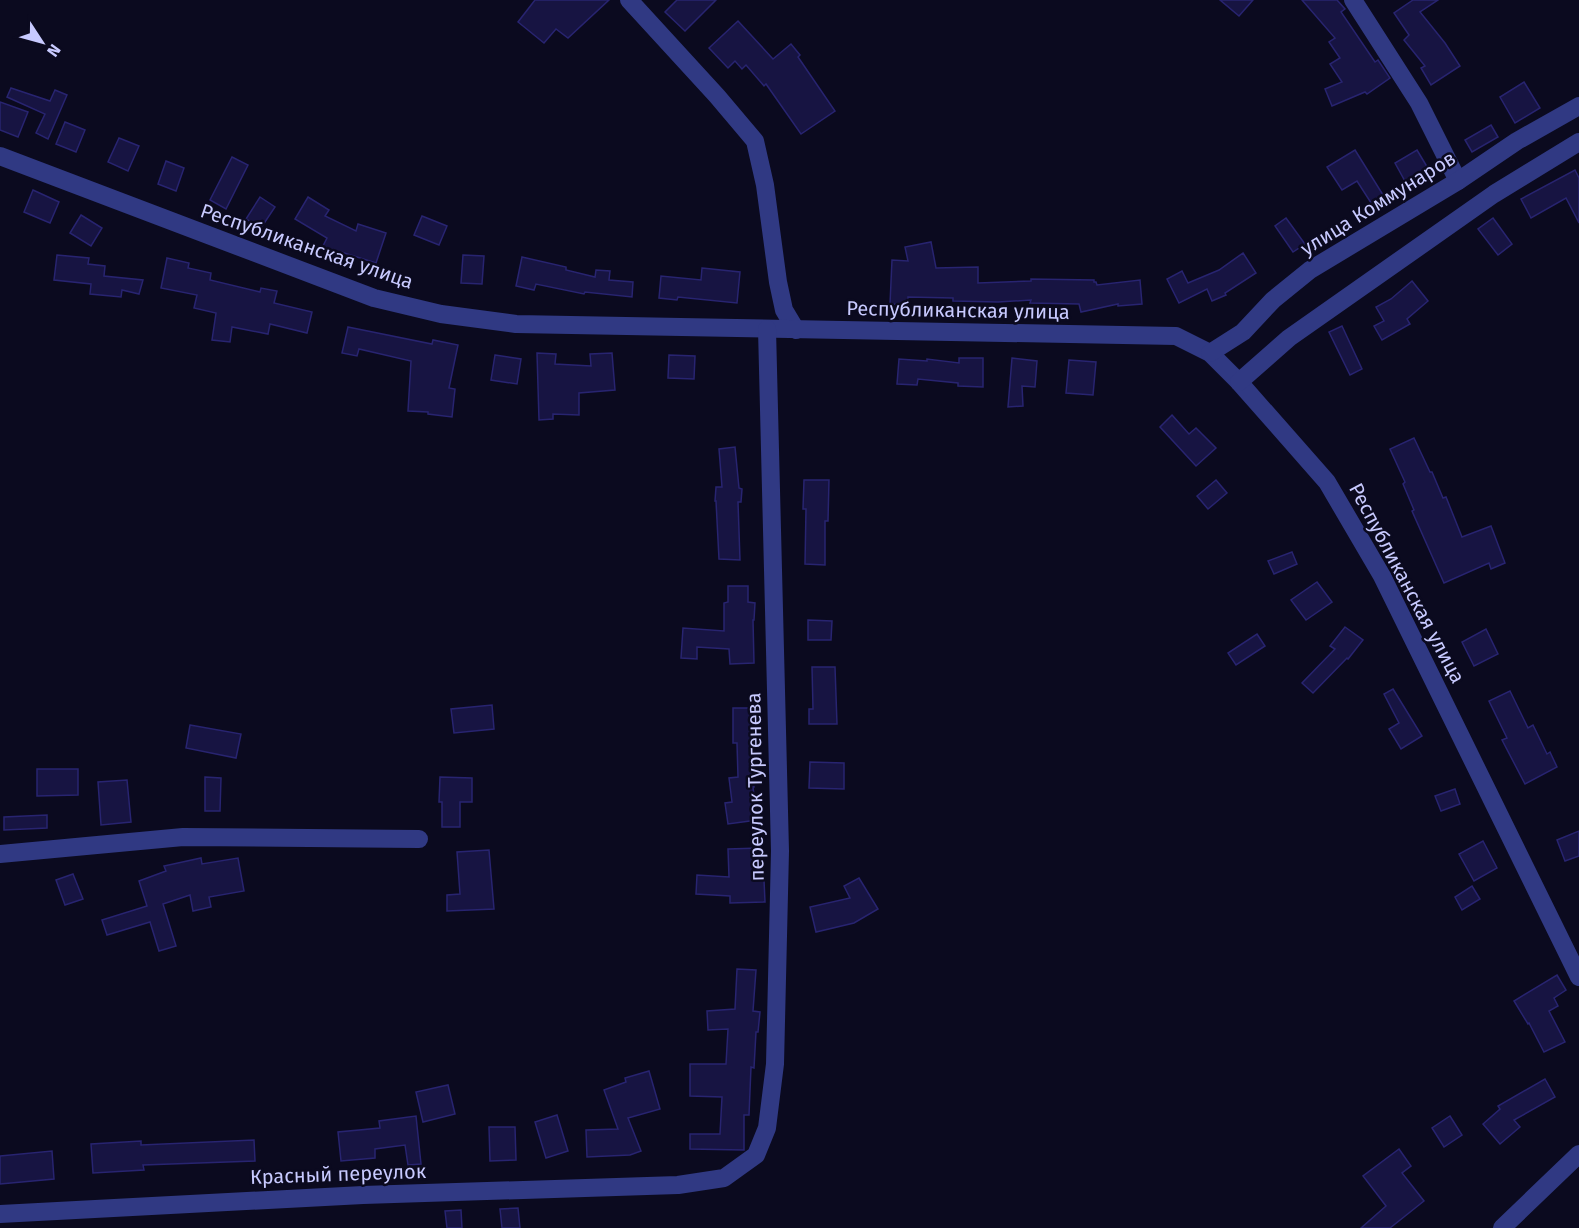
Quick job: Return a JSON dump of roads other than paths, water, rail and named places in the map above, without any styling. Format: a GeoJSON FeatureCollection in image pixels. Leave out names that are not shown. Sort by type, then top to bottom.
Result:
{"type":"FeatureCollection","features":[{"type":"Feature","properties":{"kind":"street"},"geometry":{"type":"LineString","coordinates":[[629,0],[755,141],[765,185],[777,282],[784,310],[796,330]]}},
{"type":"Feature","properties":{"kind":"street"},"geometry":{"type":"LineString","coordinates":[[1353,0],[1419,103],[1458,181]]}},
{"type":"Feature","properties":{"kind":"street","name":"улица Коммунаров"},"geometry":{"type":"LineString","coordinates":[[1210,353],[1243,332],[1274,300],[1310,270],[1458,181],[1517,141],[1579,106]]}},
{"type":"Feature","properties":{"kind":"street"},"geometry":{"type":"LineString","coordinates":[[1239,382],[1289,338],[1494,194],[1579,142]]}},
{"type":"Feature","properties":{"kind":"street","name":"Республиканская улица"},"geometry":{"type":"LineString","coordinates":[[0,156],[374,298],[441,314],[516,324],[1176,336],[1210,353],[1239,382],[1327,482],[1382,576],[1579,976]]}},
{"type":"Feature","properties":{"kind":"street","name":"переулок Тургенева"},"geometry":{"type":"LineString","coordinates":[[678,1185],[724,1178],[756,1155],[767,1128],[775,1064],[780,851],[767,329]]}},
{"type":"Feature","properties":{"kind":"street"},"geometry":{"type":"LineString","coordinates":[[0,855],[183,837],[419,839]]}},
{"type":"Feature","properties":{"kind":"street"},"geometry":{"type":"LineString","coordinates":[[1502,1228],[1579,1154]]}},
{"type":"Feature","properties":{"kind":"street","name":"Красный переулок"},"geometry":{"type":"LineString","coordinates":[[0,1214],[363,1195],[678,1185]]}}]}
